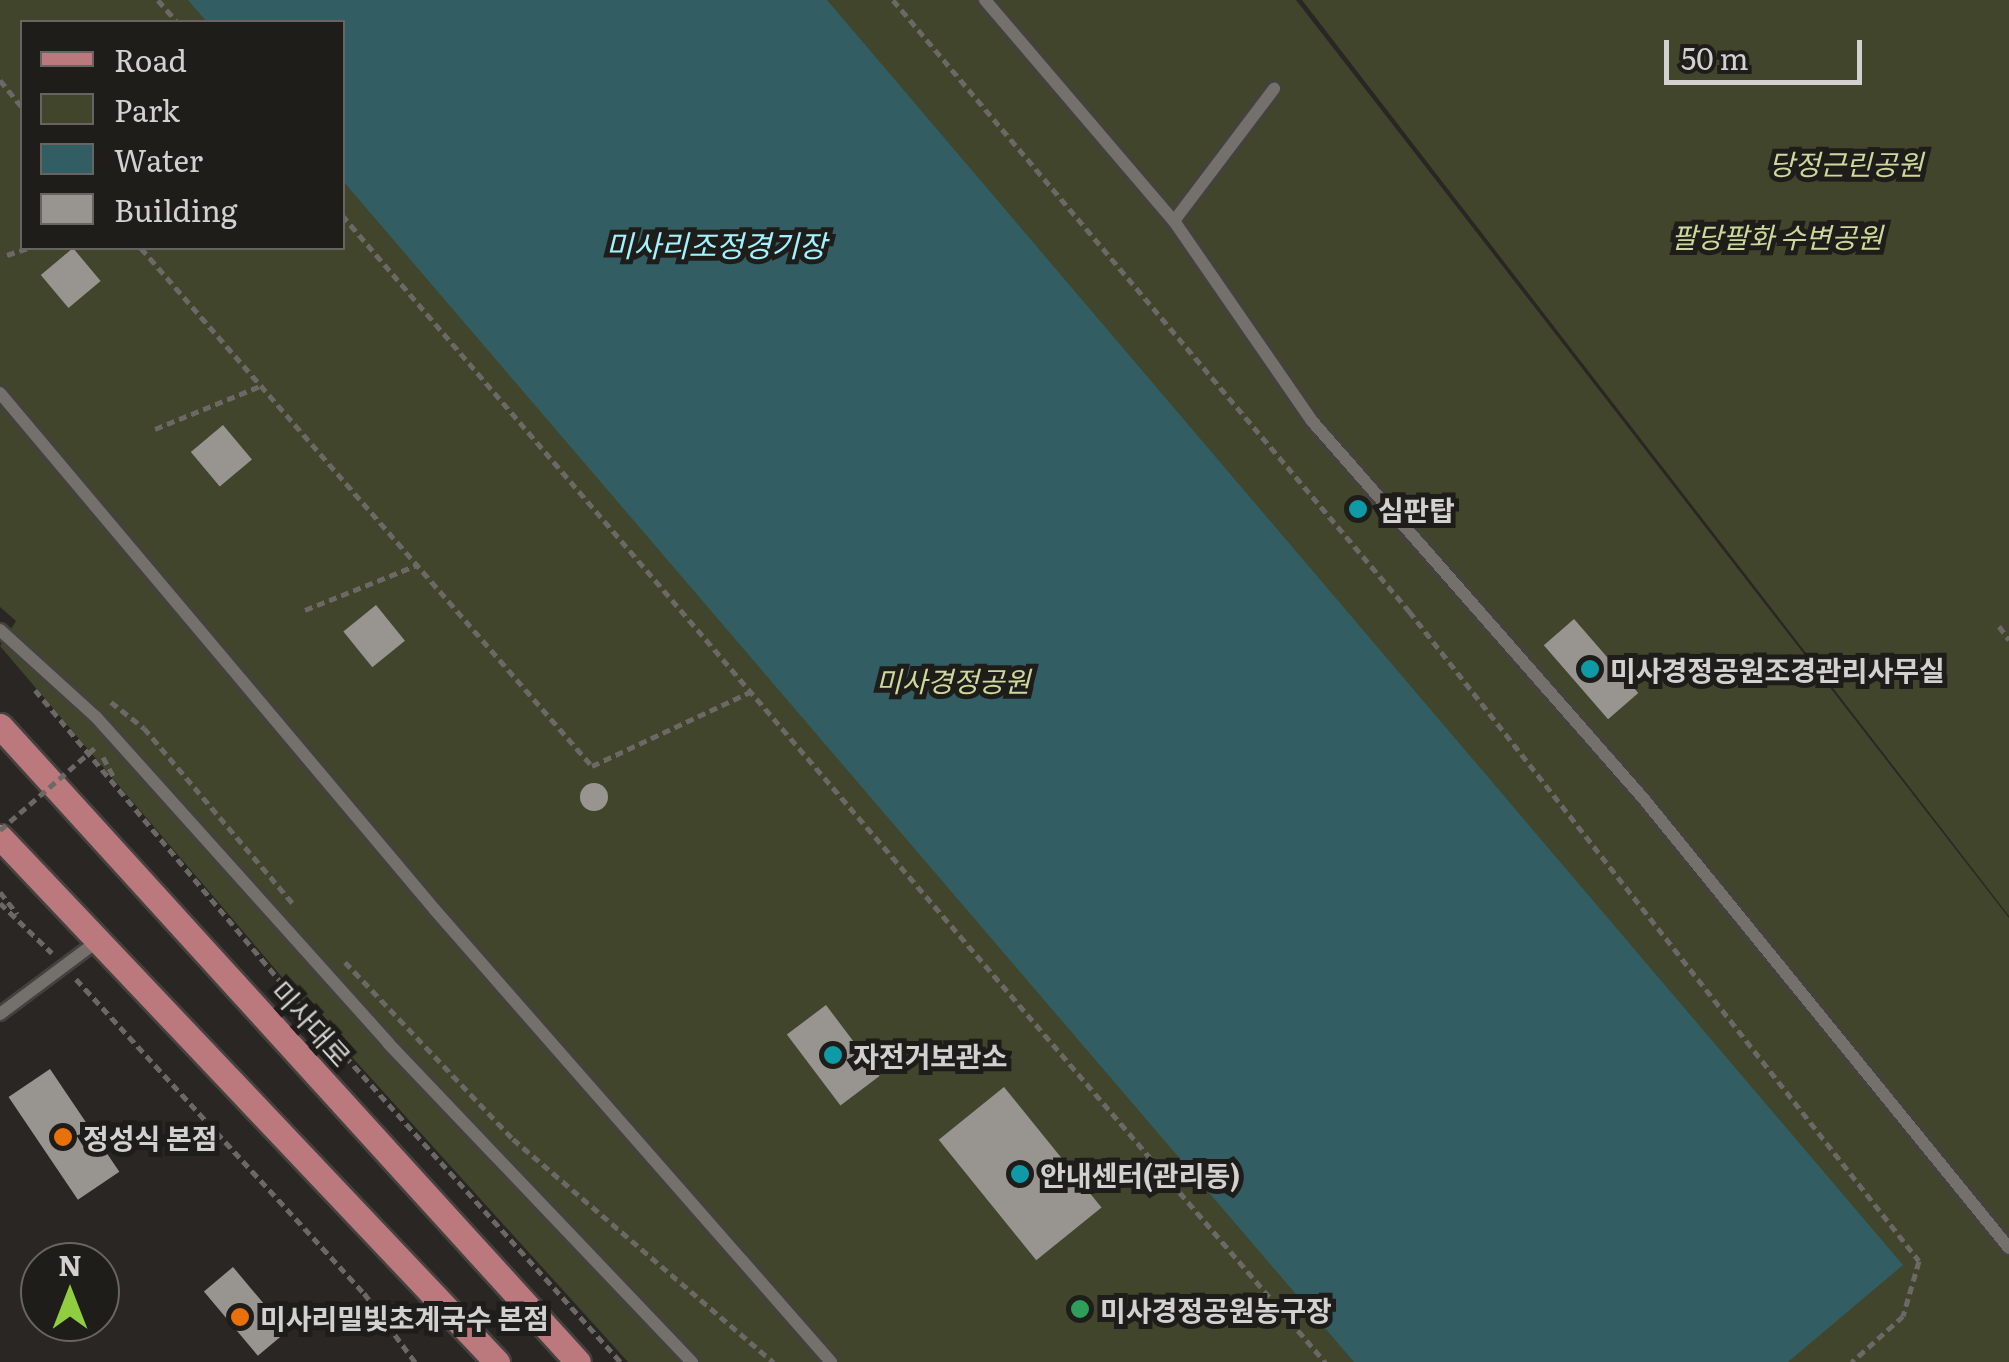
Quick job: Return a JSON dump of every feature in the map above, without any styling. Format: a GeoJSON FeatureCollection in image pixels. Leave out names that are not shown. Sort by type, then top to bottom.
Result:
{"type":"FeatureCollection","features":[{"type":"Feature","properties":{"kind":"main road","name":"미사대로"},"geometry":{"type":"LineString","coordinates":[[0,726],[578,1362]]}},
{"type":"Feature","properties":{"kind":"main road"},"geometry":{"type":"LineString","coordinates":[[0,833],[95,943],[497,1362]]}},
{"type":"Feature","properties":{"kind":"lane"},"geometry":{"type":"LineString","coordinates":[[985,0],[1174,221],[1312,421],[1643,798],[2009,1248]]}},
{"type":"Feature","properties":{"kind":"lane"},"geometry":{"type":"LineString","coordinates":[[1174,221],[1274,89]]}},
{"type":"Feature","properties":{"kind":"lane"},"geometry":{"type":"LineString","coordinates":[[0,392],[434,910],[831,1362]]}},
{"type":"Feature","properties":{"kind":"lane"},"geometry":{"type":"LineString","coordinates":[[0,630],[96,716],[388,1043],[692,1362]]}},
{"type":"Feature","properties":{"kind":"lane"},"geometry":{"type":"LineString","coordinates":[[0,1014],[95,943]]}},
{"type":"Feature","properties":{"kind":"path"},"geometry":{"type":"LineString","coordinates":[[158,0],[175,20]]}},
{"type":"Feature","properties":{"kind":"path"},"geometry":{"type":"LineString","coordinates":[[893,0],[1408,611],[1919,1261],[1904,1316],[1852,1362]]}},
{"type":"Feature","properties":{"kind":"path"},"geometry":{"type":"LineString","coordinates":[[0,80],[20,105]]}},
{"type":"Feature","properties":{"kind":"path"},"geometry":{"type":"LineString","coordinates":[[345,217],[752,691],[1108,1115],[1324,1362]]}},
{"type":"Feature","properties":{"kind":"path"},"geometry":{"type":"LineString","coordinates":[[7,255],[22,250]]}},
{"type":"Feature","properties":{"kind":"path"},"geometry":{"type":"LineString","coordinates":[[143,250],[264,384],[592,766],[752,691]]}},
{"type":"Feature","properties":{"kind":"path"},"geometry":{"type":"LineString","coordinates":[[155,428],[264,384]]}},
{"type":"Feature","properties":{"kind":"path"},"geometry":{"type":"LineString","coordinates":[[305,610],[417,565]]}},
{"type":"Feature","properties":{"kind":"path"},"geometry":{"type":"LineString","coordinates":[[1999,626],[2009,640]]}},
{"type":"Feature","properties":{"kind":"path"},"geometry":{"type":"LineString","coordinates":[[22,674],[320,1027],[621,1362]]}},
{"type":"Feature","properties":{"kind":"path"},"geometry":{"type":"LineString","coordinates":[[100,693],[144,728],[305,918]]}},
{"type":"Feature","properties":{"kind":"path"},"geometry":{"type":"LineString","coordinates":[[0,833],[98,745],[118,786]]}},
{"type":"Feature","properties":{"kind":"path"},"geometry":{"type":"LineString","coordinates":[[0,892],[22,921],[364,1293],[415,1362]]}},
{"type":"Feature","properties":{"kind":"path"},"geometry":{"type":"LineString","coordinates":[[0,903],[22,921]]}},
{"type":"Feature","properties":{"kind":"path"},"geometry":{"type":"LineString","coordinates":[[342,958],[512,1139],[774,1362]]}},
{"type":"Feature","properties":{"kind":"green space","name":"미사경정공원"},"geometry":{"type":"Polygon","coordinates":[[[0,0],[1296,0],[2009,918],[2009,1362],[628,1362],[322,1024],[0,646],[16,621],[0,607],[0,0]]]}},
{"type":"Feature","properties":{"kind":"green space","name":"팔당팔화 수변공원"},"geometry":{"type":"Polygon","coordinates":[[[1302,0],[2009,0],[2009,916],[1302,0]]]}},
{"type":"Feature","properties":{"kind":"water","name":"미사리조정경기장"},"geometry":{"type":"Polygon","coordinates":[[[188,0],[827,0],[1903,1265],[1788,1362],[1354,1362],[345,183],[345,20],[205,20],[188,0]]]}},
{"type":"Feature","properties":{"kind":"building"},"geometry":{"type":"Polygon","coordinates":[[[75,250],[101,281],[68,308],[41,275],[75,250]]]}},
{"type":"Feature","properties":{"kind":"building"},"geometry":{"type":"Polygon","coordinates":[[[223,425],[252,459],[220,486],[191,452],[223,425]]]}},
{"type":"Feature","properties":{"kind":"building"},"geometry":{"type":"Polygon","coordinates":[[[376,605],[405,641],[372,667],[343,631],[376,605]]]}},
{"type":"Feature","properties":{"kind":"building","name":"미사경정공원조경관리사무실"},"geometry":{"type":"Polygon","coordinates":[[[1574,619],[1638,693],[1608,719],[1544,645],[1574,619]]]}},
{"type":"Feature","properties":{"kind":"building"},"geometry":{"type":"Polygon","coordinates":[[[594,783],[604,787],[608,797],[604,807],[594,811],[584,807],[580,797],[584,787],[594,783]]]}},
{"type":"Feature","properties":{"kind":"building","name":"자전거보관소"},"geometry":{"type":"Polygon","coordinates":[[[826,1005],[880,1076],[840,1106],[787,1034],[826,1005]]]}},
{"type":"Feature","properties":{"kind":"building"},"geometry":{"type":"Polygon","coordinates":[[[50,1069],[119,1172],[78,1200],[9,1097],[50,1069]]]}},
{"type":"Feature","properties":{"kind":"building","name":"안내센터(관리동)"},"geometry":{"type":"Polygon","coordinates":[[[1004,1087],[1102,1207],[1036,1260],[939,1140],[1004,1087]]]}},
{"type":"Feature","properties":{"kind":"building"},"geometry":{"type":"Polygon","coordinates":[[[233,1267],[287,1331],[258,1356],[204,1291],[233,1267]]]}},
{"type":"Feature","properties":{"kind":"place","name":"심판탑"},"geometry":{"type":"Point","coordinates":[1358,509]}},
{"type":"Feature","properties":{"kind":"place","name":"미사경정공원조경관리사무실"},"geometry":{"type":"Point","coordinates":[1590,669]}},
{"type":"Feature","properties":{"kind":"place","name":"자전거보관소"},"geometry":{"type":"Point","coordinates":[833,1055]}},
{"type":"Feature","properties":{"kind":"place","name":"정성식 본점"},"geometry":{"type":"Point","coordinates":[63,1137]}},
{"type":"Feature","properties":{"kind":"place","name":"안내센터(관리동)"},"geometry":{"type":"Point","coordinates":[1020,1174]}},
{"type":"Feature","properties":{"kind":"place","name":"미사경정공원농구장"},"geometry":{"type":"Point","coordinates":[1080,1309]}},
{"type":"Feature","properties":{"kind":"place","name":"미사리밀빛초계국수 본점"},"geometry":{"type":"Point","coordinates":[240,1317]}},
{"type":"Feature","properties":{"kind":"park label","name":"당정근린공원"},"geometry":{"type":"Point","coordinates":[1846,163]}}]}
